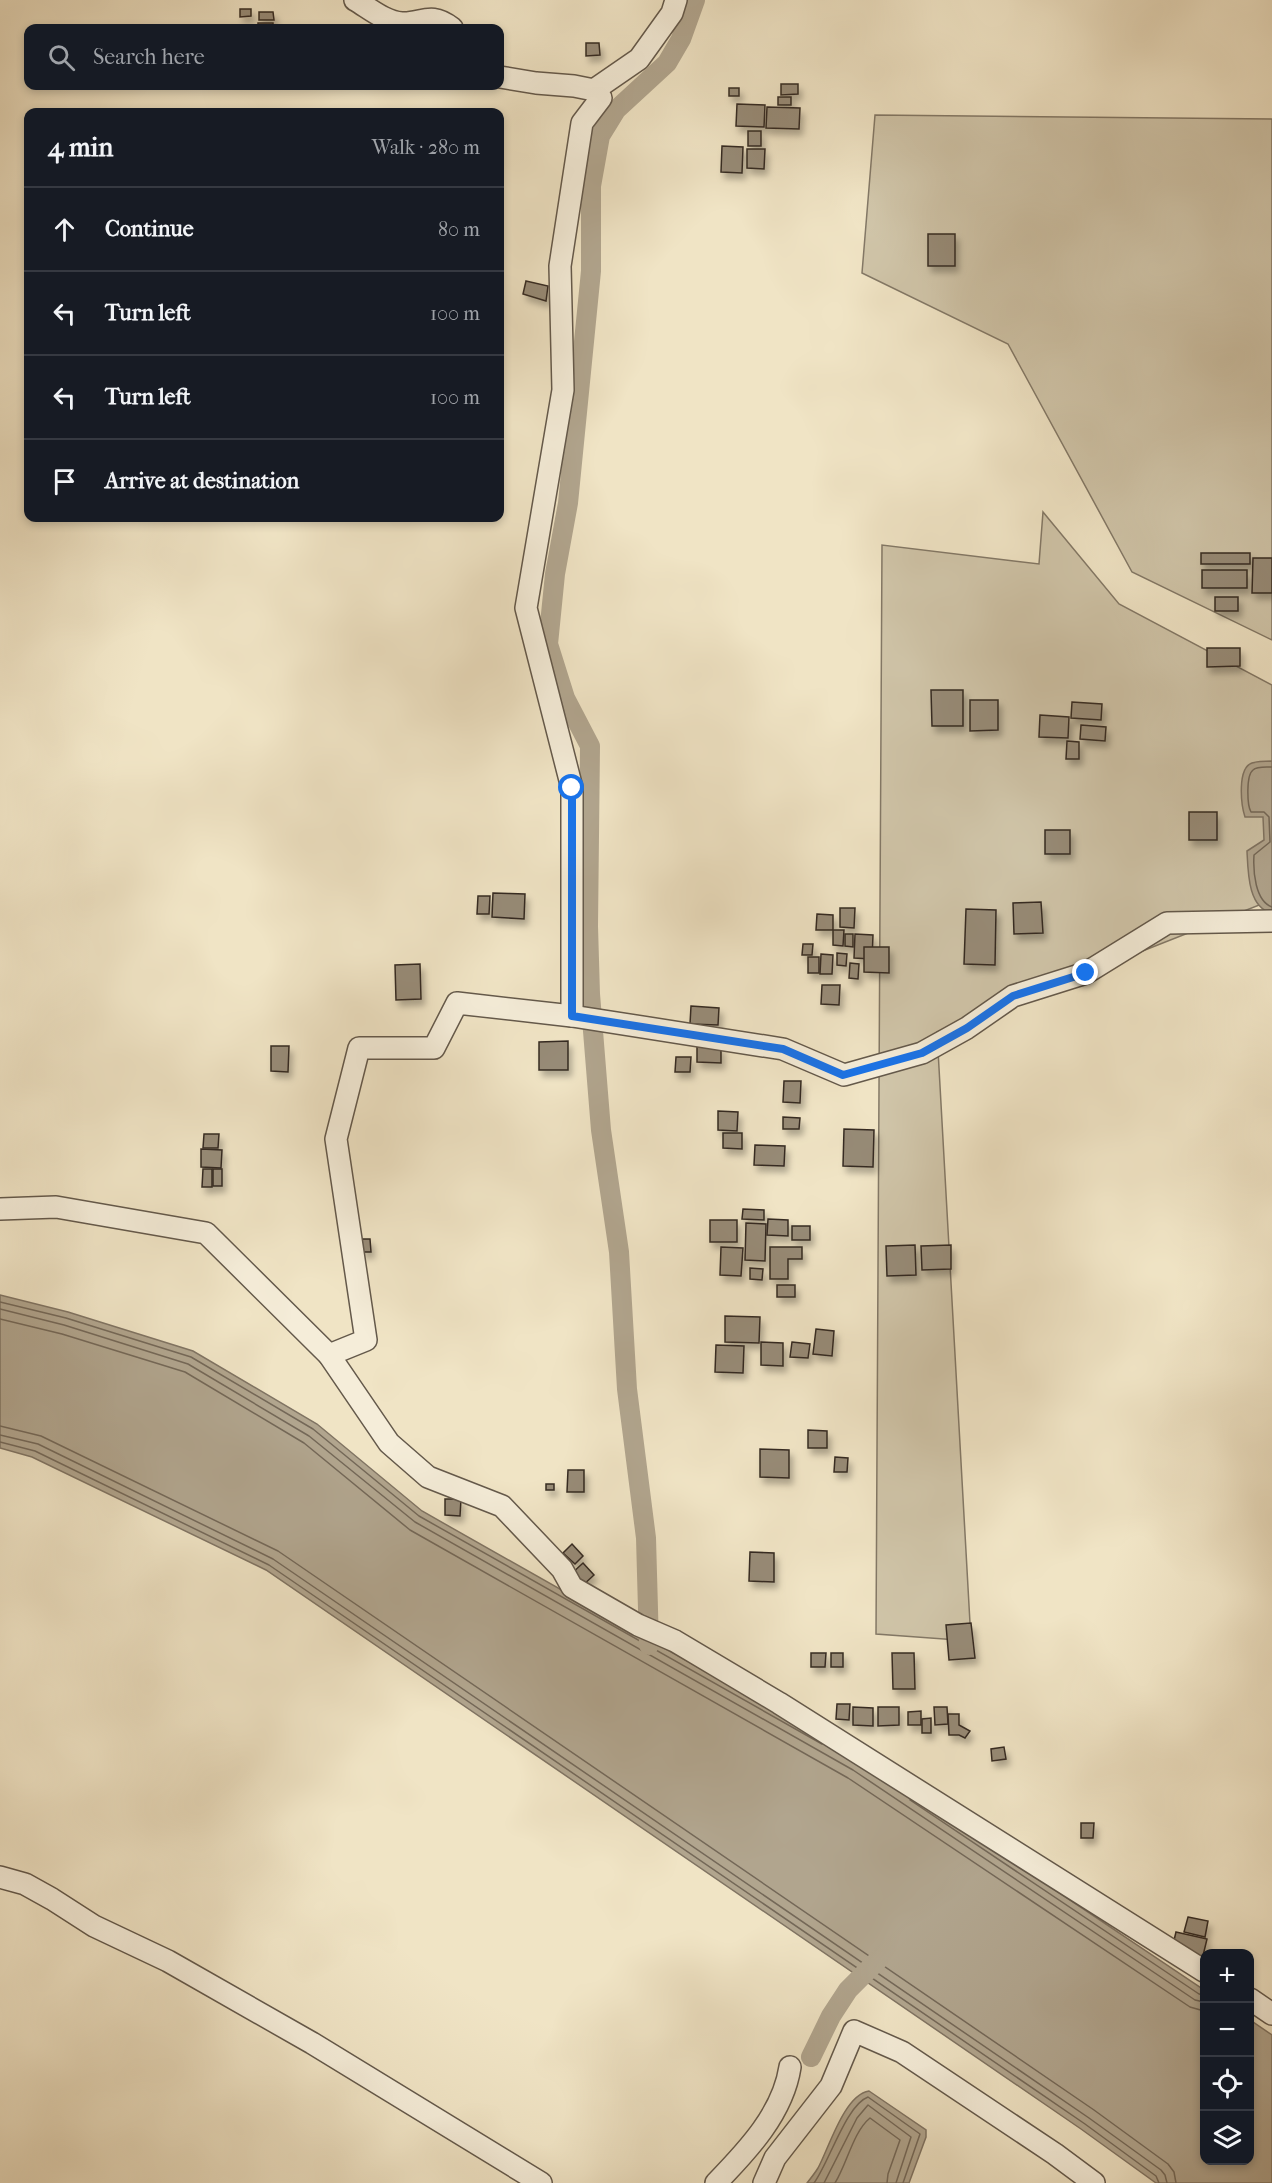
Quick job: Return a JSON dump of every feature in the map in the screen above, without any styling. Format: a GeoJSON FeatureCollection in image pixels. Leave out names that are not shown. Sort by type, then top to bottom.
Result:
{"type":"FeatureCollection","features":[{"type":"Feature","properties":{"kind":"street"},"geometry":{"type":"LineString","coordinates":[[355,0],[383,17],[402,23],[427,18],[446,24]]}},
{"type":"Feature","properties":{"kind":"street"},"geometry":{"type":"LineString","coordinates":[[594,90],[639,59],[672,13],[676,0]]}},
{"type":"Feature","properties":{"kind":"street"},"geometry":{"type":"LineString","coordinates":[[504,78],[594,90],[600,98],[582,123],[560,266],[563,390],[526,608],[572,788],[576,1017]]}},
{"type":"Feature","properties":{"kind":"street"},"geometry":{"type":"LineString","coordinates":[[328,1355],[366,1340],[336,1139],[359,1048],[434,1048],[457,1003],[576,1017],[783,1049],[843,1075],[922,1053],[967,1028],[1013,996],[1086,973],[1167,923],[1272,921]]}},
{"type":"Feature","properties":{"kind":"street"},"geometry":{"type":"LineString","coordinates":[[0,1209],[56,1207],[206,1233],[328,1355],[389,1443],[428,1477],[502,1506],[562,1569],[572,1587],[638,1625],[675,1641],[779,1703],[1200,1968]]}},
{"type":"Feature","properties":{"kind":"street"},"geometry":{"type":"LineString","coordinates":[[0,1877],[25,1884],[94,1926],[168,1960],[312,2043],[541,2183]]}},
{"type":"Feature","properties":{"kind":"street"},"geometry":{"type":"LineString","coordinates":[[1254,2003],[1272,2014]]}},
{"type":"Feature","properties":{"kind":"street"},"geometry":{"type":"LineString","coordinates":[[764,2183],[775,2158],[831,2086],[854,2031],[902,2052],[1055,2154],[1094,2183]]}},
{"type":"Feature","properties":{"kind":"street"},"geometry":{"type":"LineString","coordinates":[[716,2183],[754,2144],[787,2088],[790,2067]]}},
{"type":"Feature","properties":{"kind":"shaded area"},"geometry":{"type":"Polygon","coordinates":[[[875,115],[1272,119],[1272,640],[1132,572],[1008,344],[862,273],[875,115]]]}},
{"type":"Feature","properties":{"kind":"shaded area"},"geometry":{"type":"Polygon","coordinates":[[[1043,512],[1119,604],[1272,685],[1272,900],[937,1032],[971,1641],[876,1634],[882,545],[1039,564],[1043,512]]]}},
{"type":"Feature","properties":{"kind":"water"},"geometry":{"type":"Polygon","coordinates":[[[1272,761],[1272,913],[1264,910],[1258,904],[1251,888],[1247,851],[1264,840],[1263,817],[1245,817],[1241,787],[1247,766],[1254,762],[1272,761]]]}},
{"type":"Feature","properties":{"kind":"water"},"geometry":{"type":"Polygon","coordinates":[[[0,1295],[68,1312],[193,1351],[317,1424],[422,1511],[860,1759],[1200,1987],[1200,2165],[1254,2165],[1254,2023],[1272,2035],[1272,2183],[1156,2183],[1081,2129],[266,1570],[32,1457],[0,1448],[0,1295]]]}},
{"type":"Feature","properties":{"kind":"water"},"geometry":{"type":"Polygon","coordinates":[[[869,2091],[926,2130],[926,2137],[909,2183],[807,2183],[818,2168],[845,2112],[860,2095],[869,2091]]]}},
{"type":"Feature","properties":{"kind":"building"},"geometry":{"type":"Polygon","coordinates":[[[240,9],[251,9],[251,16],[240,17],[240,9]]]}},
{"type":"Feature","properties":{"kind":"building"},"geometry":{"type":"Polygon","coordinates":[[[259,12],[273,12],[274,20],[259,20],[259,12]]]}},
{"type":"Feature","properties":{"kind":"building"},"geometry":{"type":"Polygon","coordinates":[[[586,43],[599,43],[600,55],[586,56],[586,43]]]}},
{"type":"Feature","properties":{"kind":"building"},"geometry":{"type":"Polygon","coordinates":[[[781,84],[798,84],[798,94],[781,95],[781,84]]]}},
{"type":"Feature","properties":{"kind":"building"},"geometry":{"type":"Polygon","coordinates":[[[729,88],[739,88],[739,96],[729,96],[729,88]]]}},
{"type":"Feature","properties":{"kind":"building"},"geometry":{"type":"Polygon","coordinates":[[[778,97],[791,97],[791,105],[778,105],[778,97]]]}},
{"type":"Feature","properties":{"kind":"building"},"geometry":{"type":"Polygon","coordinates":[[[737,104],[765,105],[764,127],[736,126],[737,104]]]}},
{"type":"Feature","properties":{"kind":"building"},"geometry":{"type":"Polygon","coordinates":[[[767,107],[800,108],[799,129],[766,128],[767,107]]]}},
{"type":"Feature","properties":{"kind":"building"},"geometry":{"type":"Polygon","coordinates":[[[748,131],[761,131],[761,146],[748,146],[748,131]]]}},
{"type":"Feature","properties":{"kind":"building"},"geometry":{"type":"Polygon","coordinates":[[[722,146],[743,147],[742,173],[721,172],[722,146]]]}},
{"type":"Feature","properties":{"kind":"building"},"geometry":{"type":"Polygon","coordinates":[[[747,149],[765,149],[764,169],[747,168],[747,149]]]}},
{"type":"Feature","properties":{"kind":"building"},"geometry":{"type":"Polygon","coordinates":[[[928,234],[955,234],[955,266],[928,266],[928,234]]]}},
{"type":"Feature","properties":{"kind":"building"},"geometry":{"type":"Polygon","coordinates":[[[526,281],[548,286],[546,301],[523,294],[526,281]]]}},
{"type":"Feature","properties":{"kind":"building"},"geometry":{"type":"Polygon","coordinates":[[[1201,553],[1250,553],[1250,564],[1201,564],[1201,553]]]}},
{"type":"Feature","properties":{"kind":"building"},"geometry":{"type":"Polygon","coordinates":[[[1253,558],[1272,558],[1272,593],[1252,593],[1253,558]]]}},
{"type":"Feature","properties":{"kind":"building"},"geometry":{"type":"Polygon","coordinates":[[[1202,570],[1247,570],[1247,588],[1202,588],[1202,570]]]}},
{"type":"Feature","properties":{"kind":"building"},"geometry":{"type":"Polygon","coordinates":[[[1215,597],[1238,597],[1238,611],[1215,611],[1215,597]]]}},
{"type":"Feature","properties":{"kind":"building"},"geometry":{"type":"Polygon","coordinates":[[[1207,648],[1240,648],[1240,666],[1207,667],[1207,648]]]}},
{"type":"Feature","properties":{"kind":"building"},"geometry":{"type":"Polygon","coordinates":[[[931,690],[963,690],[963,726],[932,726],[931,690]]]}},
{"type":"Feature","properties":{"kind":"building"},"geometry":{"type":"Polygon","coordinates":[[[970,700],[998,700],[998,730],[970,731],[970,700]]]}},
{"type":"Feature","properties":{"kind":"building"},"geometry":{"type":"Polygon","coordinates":[[[1072,702],[1102,704],[1101,720],[1071,718],[1072,702]]]}},
{"type":"Feature","properties":{"kind":"building"},"geometry":{"type":"Polygon","coordinates":[[[1040,715],[1069,717],[1068,738],[1039,737],[1040,715]]]}},
{"type":"Feature","properties":{"kind":"building"},"geometry":{"type":"Polygon","coordinates":[[[1081,725],[1106,727],[1105,741],[1080,739],[1081,725]]]}},
{"type":"Feature","properties":{"kind":"building"},"geometry":{"type":"Polygon","coordinates":[[[1067,741],[1079,742],[1079,759],[1066,759],[1067,741]]]}},
{"type":"Feature","properties":{"kind":"building"},"geometry":{"type":"Polygon","coordinates":[[[1189,812],[1217,812],[1217,840],[1189,840],[1189,812]]]}},
{"type":"Feature","properties":{"kind":"building"},"geometry":{"type":"Polygon","coordinates":[[[1045,830],[1070,830],[1070,854],[1045,854],[1045,830]]]}},
{"type":"Feature","properties":{"kind":"building"},"geometry":{"type":"Polygon","coordinates":[[[493,893],[525,894],[524,919],[492,917],[493,893]]]}},
{"type":"Feature","properties":{"kind":"building"},"geometry":{"type":"Polygon","coordinates":[[[478,896],[490,896],[489,914],[477,914],[478,896]]]}},
{"type":"Feature","properties":{"kind":"building"},"geometry":{"type":"Polygon","coordinates":[[[1041,902],[1043,933],[1014,934],[1013,903],[1041,902]]]}},
{"type":"Feature","properties":{"kind":"building"},"geometry":{"type":"Polygon","coordinates":[[[840,908],[855,908],[854,928],[840,927],[840,908]]]}},
{"type":"Feature","properties":{"kind":"building"},"geometry":{"type":"Polygon","coordinates":[[[966,909],[996,910],[995,965],[964,964],[966,909]]]}},
{"type":"Feature","properties":{"kind":"building"},"geometry":{"type":"Polygon","coordinates":[[[817,914],[833,915],[833,930],[816,930],[817,914]]]}},
{"type":"Feature","properties":{"kind":"building"},"geometry":{"type":"Polygon","coordinates":[[[833,930],[844,930],[843,946],[833,945],[833,930]]]}},
{"type":"Feature","properties":{"kind":"building"},"geometry":{"type":"Polygon","coordinates":[[[845,934],[853,934],[853,947],[845,946],[845,934]]]}},
{"type":"Feature","properties":{"kind":"building"},"geometry":{"type":"Polygon","coordinates":[[[855,934],[873,935],[872,959],[854,958],[855,934]]]}},
{"type":"Feature","properties":{"kind":"building"},"geometry":{"type":"Polygon","coordinates":[[[803,944],[813,944],[812,955],[802,955],[803,944]]]}},
{"type":"Feature","properties":{"kind":"building"},"geometry":{"type":"Polygon","coordinates":[[[864,947],[889,947],[889,973],[864,972],[864,947]]]}},
{"type":"Feature","properties":{"kind":"building"},"geometry":{"type":"Polygon","coordinates":[[[837,953],[847,954],[846,966],[837,965],[837,953]]]}},
{"type":"Feature","properties":{"kind":"building"},"geometry":{"type":"Polygon","coordinates":[[[821,954],[833,955],[832,974],[820,974],[821,954]]]}},
{"type":"Feature","properties":{"kind":"building"},"geometry":{"type":"Polygon","coordinates":[[[808,957],[819,957],[819,973],[808,973],[808,957]]]}},
{"type":"Feature","properties":{"kind":"building"},"geometry":{"type":"Polygon","coordinates":[[[850,963],[859,964],[858,979],[849,978],[850,963]]]}},
{"type":"Feature","properties":{"kind":"building"},"geometry":{"type":"Polygon","coordinates":[[[420,964],[421,999],[396,1000],[395,965],[420,964]]]}},
{"type":"Feature","properties":{"kind":"building"},"geometry":{"type":"Polygon","coordinates":[[[822,985],[840,985],[839,1005],[821,1004],[822,985]]]}},
{"type":"Feature","properties":{"kind":"building"},"geometry":{"type":"Polygon","coordinates":[[[691,1006],[719,1008],[718,1025],[690,1024],[691,1006]]]}},
{"type":"Feature","properties":{"kind":"building"},"geometry":{"type":"Polygon","coordinates":[[[568,1041],[568,1070],[539,1070],[539,1042],[568,1041]]]}},
{"type":"Feature","properties":{"kind":"building"},"geometry":{"type":"Polygon","coordinates":[[[271,1046],[289,1046],[288,1072],[271,1071],[271,1046]]]}},
{"type":"Feature","properties":{"kind":"building"},"geometry":{"type":"Polygon","coordinates":[[[697,1046],[721,1047],[721,1063],[697,1062],[697,1046]]]}},
{"type":"Feature","properties":{"kind":"building"},"geometry":{"type":"Polygon","coordinates":[[[676,1057],[691,1057],[690,1072],[675,1072],[676,1057]]]}},
{"type":"Feature","properties":{"kind":"building"},"geometry":{"type":"Polygon","coordinates":[[[784,1081],[801,1081],[800,1103],[783,1102],[784,1081]]]}},
{"type":"Feature","properties":{"kind":"building"},"geometry":{"type":"Polygon","coordinates":[[[718,1111],[738,1112],[737,1131],[718,1130],[718,1111]]]}},
{"type":"Feature","properties":{"kind":"building"},"geometry":{"type":"Polygon","coordinates":[[[783,1117],[800,1118],[799,1129],[783,1129],[783,1117]]]}},
{"type":"Feature","properties":{"kind":"building"},"geometry":{"type":"Polygon","coordinates":[[[844,1129],[874,1130],[873,1167],[843,1166],[844,1129]]]}},
{"type":"Feature","properties":{"kind":"building"},"geometry":{"type":"Polygon","coordinates":[[[723,1133],[742,1133],[742,1149],[723,1148],[723,1133]]]}},
{"type":"Feature","properties":{"kind":"building"},"geometry":{"type":"Polygon","coordinates":[[[204,1134],[219,1134],[218,1148],[203,1148],[204,1134]]]}},
{"type":"Feature","properties":{"kind":"building"},"geometry":{"type":"Polygon","coordinates":[[[755,1145],[785,1146],[784,1166],[754,1165],[755,1145]]]}},
{"type":"Feature","properties":{"kind":"building"},"geometry":{"type":"Polygon","coordinates":[[[201,1149],[222,1150],[221,1168],[201,1167],[201,1149]]]}},
{"type":"Feature","properties":{"kind":"building"},"geometry":{"type":"Polygon","coordinates":[[[203,1169],[212,1169],[212,1187],[202,1187],[203,1169]]]}},
{"type":"Feature","properties":{"kind":"building"},"geometry":{"type":"Polygon","coordinates":[[[213,1169],[222,1169],[222,1186],[213,1186],[213,1169]]]}},
{"type":"Feature","properties":{"kind":"building"},"geometry":{"type":"Polygon","coordinates":[[[743,1209],[764,1210],[764,1220],[742,1219],[743,1209]]]}},
{"type":"Feature","properties":{"kind":"building"},"geometry":{"type":"Polygon","coordinates":[[[768,1219],[788,1220],[788,1236],[767,1235],[768,1219]]]}},
{"type":"Feature","properties":{"kind":"building"},"geometry":{"type":"Polygon","coordinates":[[[710,1220],[737,1220],[737,1242],[710,1242],[710,1220]]]}},
{"type":"Feature","properties":{"kind":"building"},"geometry":{"type":"Polygon","coordinates":[[[746,1223],[766,1224],[765,1261],[745,1260],[746,1223]]]}},
{"type":"Feature","properties":{"kind":"building"},"geometry":{"type":"Polygon","coordinates":[[[792,1226],[810,1226],[810,1240],[792,1240],[792,1226]]]}},
{"type":"Feature","properties":{"kind":"building"},"geometry":{"type":"Polygon","coordinates":[[[361,1239],[370,1239],[371,1252],[362,1252],[361,1239]]]}},
{"type":"Feature","properties":{"kind":"building"},"geometry":{"type":"Polygon","coordinates":[[[915,1245],[916,1275],[887,1276],[886,1246],[915,1245]]]}},
{"type":"Feature","properties":{"kind":"building"},"geometry":{"type":"Polygon","coordinates":[[[951,1245],[951,1269],[922,1270],[921,1246],[951,1245]]]}},
{"type":"Feature","properties":{"kind":"building"},"geometry":{"type":"Polygon","coordinates":[[[721,1247],[743,1248],[741,1276],[720,1275],[721,1247]]]}},
{"type":"Feature","properties":{"kind":"building"},"geometry":{"type":"Polygon","coordinates":[[[770,1247],[802,1247],[802,1259],[788,1259],[788,1279],[770,1279],[770,1247]]]}},
{"type":"Feature","properties":{"kind":"building"},"geometry":{"type":"Polygon","coordinates":[[[750,1268],[763,1269],[762,1280],[750,1279],[750,1268]]]}},
{"type":"Feature","properties":{"kind":"building"},"geometry":{"type":"Polygon","coordinates":[[[777,1285],[795,1285],[795,1297],[777,1297],[777,1285]]]}},
{"type":"Feature","properties":{"kind":"building"},"geometry":{"type":"Polygon","coordinates":[[[725,1316],[760,1317],[759,1343],[725,1342],[725,1316]]]}},
{"type":"Feature","properties":{"kind":"building"},"geometry":{"type":"Polygon","coordinates":[[[816,1329],[834,1331],[832,1356],[813,1354],[816,1329]]]}},
{"type":"Feature","properties":{"kind":"building"},"geometry":{"type":"Polygon","coordinates":[[[761,1342],[783,1343],[783,1366],[761,1365],[761,1342]]]}},
{"type":"Feature","properties":{"kind":"building"},"geometry":{"type":"Polygon","coordinates":[[[792,1342],[810,1344],[808,1358],[790,1357],[792,1342]]]}},
{"type":"Feature","properties":{"kind":"building"},"geometry":{"type":"Polygon","coordinates":[[[716,1345],[744,1346],[743,1373],[715,1372],[716,1345]]]}},
{"type":"Feature","properties":{"kind":"building"},"geometry":{"type":"Polygon","coordinates":[[[808,1430],[827,1431],[827,1448],[808,1448],[808,1430]]]}},
{"type":"Feature","properties":{"kind":"building"},"geometry":{"type":"Polygon","coordinates":[[[760,1449],[789,1450],[789,1478],[760,1477],[760,1449]]]}},
{"type":"Feature","properties":{"kind":"building"},"geometry":{"type":"Polygon","coordinates":[[[835,1457],[848,1458],[847,1472],[834,1472],[835,1457]]]}},
{"type":"Feature","properties":{"kind":"building"},"geometry":{"type":"Polygon","coordinates":[[[568,1470],[584,1470],[584,1492],[567,1492],[568,1470]]]}},
{"type":"Feature","properties":{"kind":"building"},"geometry":{"type":"Polygon","coordinates":[[[546,1484],[554,1484],[554,1490],[546,1490],[546,1484]]]}},
{"type":"Feature","properties":{"kind":"building"},"geometry":{"type":"Polygon","coordinates":[[[445,1499],[461,1499],[460,1516],[445,1515],[445,1499]]]}},
{"type":"Feature","properties":{"kind":"building"},"geometry":{"type":"Polygon","coordinates":[[[572,1544],[583,1556],[575,1564],[563,1553],[572,1544]]]}},
{"type":"Feature","properties":{"kind":"building"},"geometry":{"type":"Polygon","coordinates":[[[750,1552],[774,1553],[774,1582],[749,1581],[750,1552]]]}},
{"type":"Feature","properties":{"kind":"building"},"geometry":{"type":"Polygon","coordinates":[[[583,1563],[594,1575],[581,1587],[570,1575],[583,1563]]]}},
{"type":"Feature","properties":{"kind":"building"},"geometry":{"type":"Polygon","coordinates":[[[971,1623],[975,1658],[949,1660],[946,1625],[971,1623]]]}},
{"type":"Feature","properties":{"kind":"building"},"geometry":{"type":"Polygon","coordinates":[[[811,1653],[826,1653],[825,1667],[811,1667],[811,1653]]]}},
{"type":"Feature","properties":{"kind":"building"},"geometry":{"type":"Polygon","coordinates":[[[831,1653],[843,1653],[843,1667],[831,1667],[831,1653]]]}},
{"type":"Feature","properties":{"kind":"building"},"geometry":{"type":"Polygon","coordinates":[[[892,1653],[914,1653],[915,1689],[893,1689],[892,1653]]]}},
{"type":"Feature","properties":{"kind":"building"},"geometry":{"type":"Polygon","coordinates":[[[837,1704],[850,1704],[849,1720],[836,1719],[837,1704]]]}},
{"type":"Feature","properties":{"kind":"building"},"geometry":{"type":"Polygon","coordinates":[[[853,1707],[873,1708],[873,1726],[853,1725],[853,1707]]]}},
{"type":"Feature","properties":{"kind":"building"},"geometry":{"type":"Polygon","coordinates":[[[878,1707],[899,1707],[899,1725],[878,1726],[878,1707]]]}},
{"type":"Feature","properties":{"kind":"building"},"geometry":{"type":"Polygon","coordinates":[[[934,1707],[947,1707],[948,1724],[935,1725],[934,1707]]]}},
{"type":"Feature","properties":{"kind":"building"},"geometry":{"type":"Polygon","coordinates":[[[921,1711],[921,1725],[908,1725],[908,1712],[921,1711]]]}},
{"type":"Feature","properties":{"kind":"building"},"geometry":{"type":"Polygon","coordinates":[[[948,1714],[959,1714],[959,1725],[970,1731],[965,1738],[959,1735],[949,1735],[948,1714]]]}},
{"type":"Feature","properties":{"kind":"building"},"geometry":{"type":"Polygon","coordinates":[[[931,1718],[931,1733],[922,1733],[922,1719],[931,1718]]]}},
{"type":"Feature","properties":{"kind":"building"},"geometry":{"type":"Polygon","coordinates":[[[1004,1747],[1006,1759],[992,1761],[991,1749],[1004,1747]]]}},
{"type":"Feature","properties":{"kind":"building"},"geometry":{"type":"Polygon","coordinates":[[[1081,1823],[1094,1823],[1093,1838],[1081,1838],[1081,1823]]]}},
{"type":"Feature","properties":{"kind":"building"},"geometry":{"type":"Polygon","coordinates":[[[1188,1917],[1208,1921],[1205,1937],[1184,1932],[1188,1917]]]}},
{"type":"Feature","properties":{"kind":"building"},"geometry":{"type":"Polygon","coordinates":[[[1176,1932],[1207,1939],[1205,1949],[1200,1949],[1200,1964],[1170,1957],[1176,1932]]]}},
{"type":"Feature","properties":{"kind":"waterway"},"geometry":{"type":"LineString","coordinates":[[649,1645],[646,1538],[627,1389],[619,1252],[601,1130],[590,994],[588,926],[590,746],[565,698],[548,644],[555,574],[568,503],[591,271],[591,186],[600,136],[616,110],[667,63],[681,39],[695,0]]}},
{"type":"Feature","properties":{"kind":"waterway"},"geometry":{"type":"LineString","coordinates":[[811,2057],[831,2016],[848,1990],[878,1960]]}},
{"type":"Feature","properties":{"kind":"route"},"geometry":{"type":"LineString","coordinates":[[572,788],[572,1016],[783,1049],[843,1075],[922,1053],[967,1028],[1013,996],[1086,973]]}}]}
